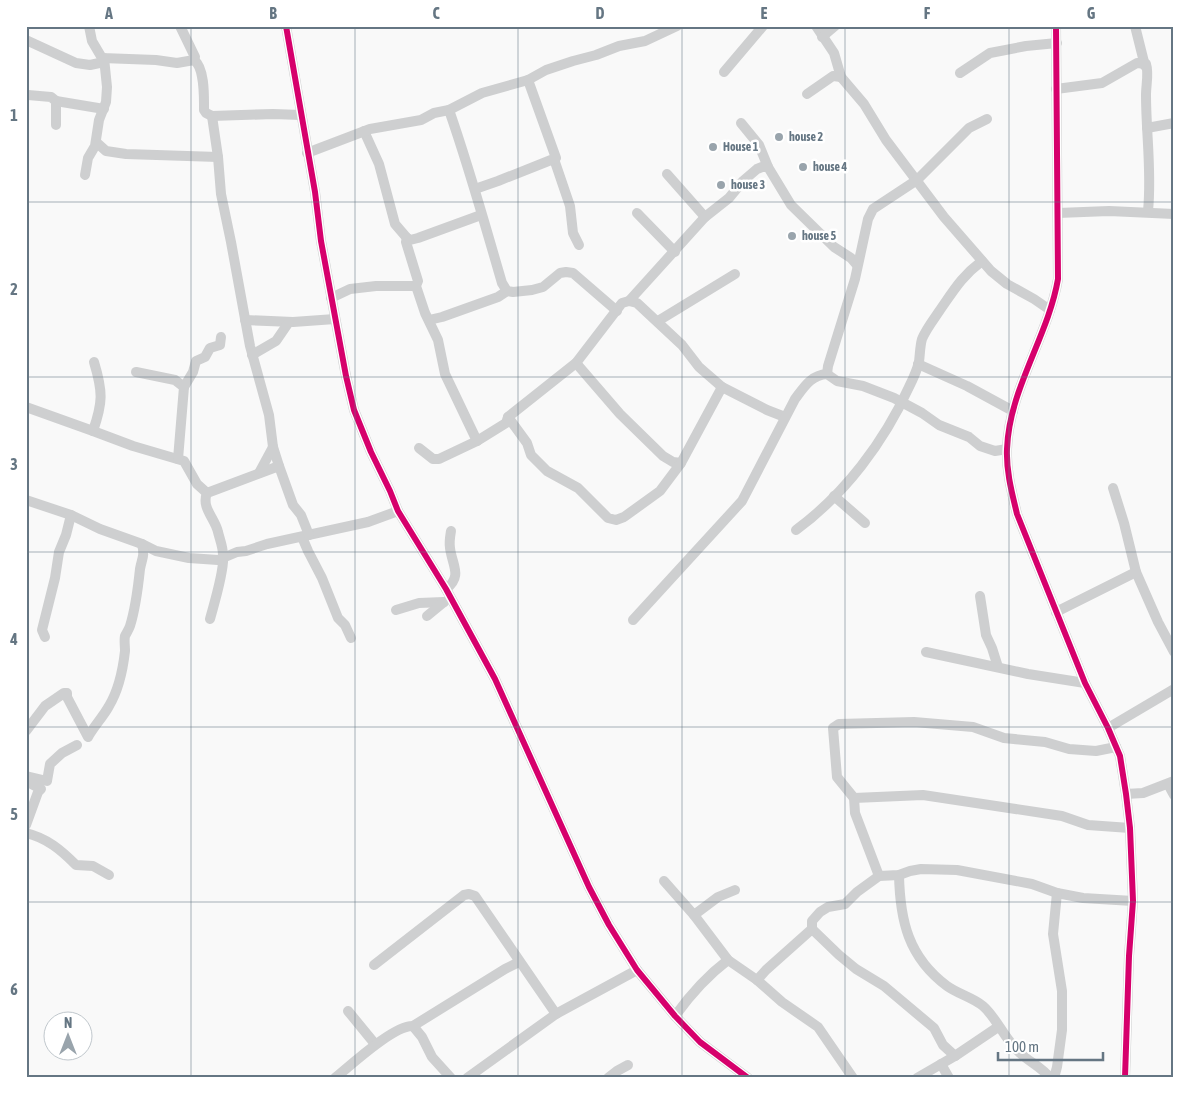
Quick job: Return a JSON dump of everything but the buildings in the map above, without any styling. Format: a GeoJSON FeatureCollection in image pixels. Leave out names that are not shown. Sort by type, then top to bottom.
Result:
{"type":"FeatureCollection","features":[{"type":"Feature","properties":{"kind":"street"},"geometry":{"type":"LineString","coordinates":[[85,175],[88,158],[96,142],[99,120],[106,102],[107,87],[104,60],[92,41],[89,26]]}},
{"type":"Feature","properties":{"kind":"street"},"geometry":{"type":"LineString","coordinates":[[180,26],[202,75],[204,110],[206,113],[212,116],[301,115]]}},
{"type":"Feature","properties":{"kind":"street"},"geometry":{"type":"LineString","coordinates":[[286,26],[334,319],[354,410],[371,452],[398,511],[495,679],[589,887],[609,925],[637,970],[675,1016],[700,1042],[744,1077]]}},
{"type":"Feature","properties":{"kind":"street"},"geometry":{"type":"LineString","coordinates":[[307,152],[364,131],[421,120],[434,113],[449,110],[482,93],[528,80],[546,70],[596,56],[619,46],[644,41],[677,26]]}},
{"type":"Feature","properties":{"kind":"street"},"geometry":{"type":"LineString","coordinates":[[724,72],[762,26]]}},
{"type":"Feature","properties":{"kind":"street"},"geometry":{"type":"LineString","coordinates":[[816,26],[834,53],[841,77],[864,104],[886,140],[944,217],[982,261],[1007,284],[1050,310]]}},
{"type":"Feature","properties":{"kind":"street"},"geometry":{"type":"LineString","coordinates":[[822,37],[835,26]]}},
{"type":"Feature","properties":{"kind":"street"},"geometry":{"type":"LineString","coordinates":[[1056,26],[1058,279],[1050,310],[1013,411],[1007,449],[1010,485],[1017,514],[1085,683],[1120,756],[1130,828],[1133,901],[1129,956],[1125,1078]]}},
{"type":"Feature","properties":{"kind":"street"},"geometry":{"type":"LineString","coordinates":[[1135,26],[1146,68]]}},
{"type":"Feature","properties":{"kind":"street"},"geometry":{"type":"LineString","coordinates":[[26,40],[76,63],[90,65],[104,60],[156,60],[178,63],[194,60]]}},
{"type":"Feature","properties":{"kind":"street"},"geometry":{"type":"LineString","coordinates":[[960,73],[990,53],[1026,46],[1057,43]]}},
{"type":"Feature","properties":{"kind":"street"},"geometry":{"type":"LineString","coordinates":[[1056,89],[1102,82],[1137,63],[1143,62],[1147,68],[1147,128],[1151,176],[1148,211]]}},
{"type":"Feature","properties":{"kind":"street"},"geometry":{"type":"LineString","coordinates":[[807,94],[833,76],[841,77]]}},
{"type":"Feature","properties":{"kind":"street"},"geometry":{"type":"LineString","coordinates":[[528,80],[556,158],[554,159],[570,206],[573,233],[579,245]]}},
{"type":"Feature","properties":{"kind":"street"},"geometry":{"type":"LineString","coordinates":[[28,95],[51,97],[56,101],[104,109]]}},
{"type":"Feature","properties":{"kind":"street"},"geometry":{"type":"LineString","coordinates":[[56,101],[56,125]]}},
{"type":"Feature","properties":{"kind":"street"},"geometry":{"type":"LineString","coordinates":[[449,110],[475,189],[502,283],[507,291]]}},
{"type":"Feature","properties":{"kind":"street"},"geometry":{"type":"LineString","coordinates":[[212,116],[221,194],[232,242],[252,355],[269,415],[273,447],[278,466],[293,505],[301,515],[308,551],[322,578],[338,618],[345,625],[351,638]]}},
{"type":"Feature","properties":{"kind":"street"},"geometry":{"type":"LineString","coordinates":[[826,374],[855,279],[868,219],[873,209],[917,180],[969,128],[987,119]]}},
{"type":"Feature","properties":{"kind":"street"},"geometry":{"type":"LineString","coordinates":[[1147,128],[1174,122]]}},
{"type":"Feature","properties":{"kind":"street"},"geometry":{"type":"LineString","coordinates":[[741,124],[759,145],[768,167],[798,212],[834,247],[852,258],[857,265]]}},
{"type":"Feature","properties":{"kind":"street"},"geometry":{"type":"LineString","coordinates":[[364,131],[379,164],[393,219],[407,238],[410,240],[418,238],[481,215]]}},
{"type":"Feature","properties":{"kind":"street"},"geometry":{"type":"LineString","coordinates":[[96,142],[106,151],[126,154],[218,157]]}},
{"type":"Feature","properties":{"kind":"street"},"geometry":{"type":"LineString","coordinates":[[475,189],[554,159]]}},
{"type":"Feature","properties":{"kind":"street"},"geometry":{"type":"LineString","coordinates":[[629,301],[706,217],[729,198],[743,181],[757,169],[768,167]]}},
{"type":"Feature","properties":{"kind":"street"},"geometry":{"type":"LineString","coordinates":[[667,174],[706,217]]}},
{"type":"Feature","properties":{"kind":"street"},"geometry":{"type":"LineString","coordinates":[[1058,213],[1148,211],[1174,214]]}},
{"type":"Feature","properties":{"kind":"street"},"geometry":{"type":"LineString","coordinates":[[637,213],[674,252]]}},
{"type":"Feature","properties":{"kind":"street"},"geometry":{"type":"LineString","coordinates":[[407,238],[406,247],[418,281],[416,286],[438,340],[446,374],[477,441]]}},
{"type":"Feature","properties":{"kind":"street"},"geometry":{"type":"LineString","coordinates":[[796,530],[834,496],[875,448],[902,402],[918,364],[921,342],[929,326],[960,280],[982,261]]}},
{"type":"Feature","properties":{"kind":"street"},"geometry":{"type":"LineString","coordinates":[[429,320],[442,317],[507,291],[532,290],[543,287],[560,273],[566,272],[573,273],[617,311]]}},
{"type":"Feature","properties":{"kind":"street"},"geometry":{"type":"LineString","coordinates":[[658,321],[735,274]]}},
{"type":"Feature","properties":{"kind":"street"},"geometry":{"type":"LineString","coordinates":[[331,298],[350,289],[376,286],[416,286]]}},
{"type":"Feature","properties":{"kind":"street"},"geometry":{"type":"LineString","coordinates":[[419,448],[433,459],[439,459],[477,441],[506,423],[508,417],[576,363],[622,303],[629,301],[637,303],[658,321],[682,345],[699,367],[722,387],[767,410],[786,416]]}},
{"type":"Feature","properties":{"kind":"street"},"geometry":{"type":"LineString","coordinates":[[245,320],[289,322],[334,319]]}},
{"type":"Feature","properties":{"kind":"street"},"geometry":{"type":"LineString","coordinates":[[252,355],[276,341],[289,322]]}},
{"type":"Feature","properties":{"kind":"street"},"geometry":{"type":"LineString","coordinates":[[178,459],[184,387],[193,372],[196,361],[205,357],[210,348],[220,345],[220,337]]}},
{"type":"Feature","properties":{"kind":"street"},"geometry":{"type":"LineString","coordinates":[[93,431],[100,412],[101,386],[94,362]]}},
{"type":"Feature","properties":{"kind":"street"},"geometry":{"type":"LineString","coordinates":[[576,363],[620,414],[663,456],[673,462],[681,463]]}},
{"type":"Feature","properties":{"kind":"street"},"geometry":{"type":"LineString","coordinates":[[918,364],[1002,403],[1013,411]]}},
{"type":"Feature","properties":{"kind":"street"},"geometry":{"type":"LineString","coordinates":[[136,372],[175,380],[184,387]]}},
{"type":"Feature","properties":{"kind":"street"},"geometry":{"type":"LineString","coordinates":[[633,620],[742,501],[795,399],[816,376],[826,374],[837,382],[863,386],[885,394],[902,402],[939,425],[969,437],[980,446],[996,451],[1007,449]]}},
{"type":"Feature","properties":{"kind":"street"},"geometry":{"type":"LineString","coordinates":[[508,417],[527,443],[531,455],[540,465],[547,471],[578,488],[608,518],[616,520],[624,517],[660,491],[681,463],[722,387]]}},
{"type":"Feature","properties":{"kind":"street"},"geometry":{"type":"LineString","coordinates":[[26,407],[133,446],[186,462],[197,484],[207,493]]}},
{"type":"Feature","properties":{"kind":"street"},"geometry":{"type":"LineString","coordinates":[[259,473],[273,447]]}},
{"type":"Feature","properties":{"kind":"street"},"geometry":{"type":"LineString","coordinates":[[207,493],[278,466]]}},
{"type":"Feature","properties":{"kind":"street"},"geometry":{"type":"LineString","coordinates":[[1113,488],[1136,572],[1158,622],[1174,652]]}},
{"type":"Feature","properties":{"kind":"street"},"geometry":{"type":"LineString","coordinates":[[207,493],[206,505],[217,528],[224,557],[210,619]]}},
{"type":"Feature","properties":{"kind":"street"},"geometry":{"type":"LineString","coordinates":[[834,496],[865,523]]}},
{"type":"Feature","properties":{"kind":"street"},"geometry":{"type":"LineString","coordinates":[[26,500],[71,515],[143,549],[189,558],[218,560],[267,544],[368,522],[398,511]]}},
{"type":"Feature","properties":{"kind":"street"},"geometry":{"type":"LineString","coordinates":[[44,637],[42,630],[55,578],[59,552],[71,515]]}},
{"type":"Feature","properties":{"kind":"street"},"geometry":{"type":"LineString","coordinates":[[427,616],[447,596],[456,576],[450,547],[451,531]]}},
{"type":"Feature","properties":{"kind":"street"},"geometry":{"type":"LineString","coordinates":[[26,731],[45,706],[64,693],[68,693],[67,697],[88,737],[104,715],[120,676],[125,651],[125,637],[130,629],[134,610],[143,549]]}},
{"type":"Feature","properties":{"kind":"street"},"geometry":{"type":"LineString","coordinates":[[1056,612],[1136,572]]}},
{"type":"Feature","properties":{"kind":"street"},"geometry":{"type":"LineString","coordinates":[[396,610],[447,596]]}},
{"type":"Feature","properties":{"kind":"street"},"geometry":{"type":"LineString","coordinates":[[980,596],[986,635],[998,667]]}},
{"type":"Feature","properties":{"kind":"street"},"geometry":{"type":"LineString","coordinates":[[926,652],[1085,683]]}},
{"type":"Feature","properties":{"kind":"street"},"geometry":{"type":"LineString","coordinates":[[1108,728],[1174,689]]}},
{"type":"Feature","properties":{"kind":"street"},"geometry":{"type":"LineString","coordinates":[[879,876],[855,813],[854,798],[838,780],[835,771],[833,728],[839,724],[914,722],[973,727],[1004,738],[1045,742],[1068,749],[1096,751],[1116,747]]}},
{"type":"Feature","properties":{"kind":"street"},"geometry":{"type":"LineString","coordinates":[[26,776],[47,781],[50,764],[62,753],[77,745]]}},
{"type":"Feature","properties":{"kind":"street"},"geometry":{"type":"LineString","coordinates":[[26,781],[41,790],[38,792],[26,825]]}},
{"type":"Feature","properties":{"kind":"street"},"geometry":{"type":"LineString","coordinates":[[1126,794],[1143,793],[1171,782],[1174,795]]}},
{"type":"Feature","properties":{"kind":"street"},"geometry":{"type":"LineString","coordinates":[[854,798],[924,795],[1062,816],[1088,825],[1130,828]]}},
{"type":"Feature","properties":{"kind":"street"},"geometry":{"type":"LineString","coordinates":[[26,833],[39,836],[60,850],[76,865],[93,866],[110,875]]}},
{"type":"Feature","properties":{"kind":"street"},"geometry":{"type":"LineString","coordinates":[[955,1056],[943,1045],[934,1028],[884,986],[856,969],[812,929],[812,921],[820,912],[845,904],[857,892],[879,876],[899,875],[921,869],[957,870],[1032,884],[1058,893],[1082,898],[1133,901]]}},
{"type":"Feature","properties":{"kind":"street"},"geometry":{"type":"LineString","coordinates":[[899,875],[902,917],[909,940],[918,958],[930,972],[948,987],[965,994],[983,1006],[992,1015],[998,1027],[1019,1053],[1052,1078],[1058,1060],[1062,1030],[1062,991],[1052,934],[1058,893]]}},
{"type":"Feature","properties":{"kind":"street"},"geometry":{"type":"LineString","coordinates":[[664,881],[728,960],[818,1027],[853,1078]]}},
{"type":"Feature","properties":{"kind":"street"},"geometry":{"type":"LineString","coordinates":[[694,916],[718,897],[735,890]]}},
{"type":"Feature","properties":{"kind":"street"},"geometry":{"type":"LineString","coordinates":[[374,965],[464,895],[468,894],[475,896],[556,1014]]}},
{"type":"Feature","properties":{"kind":"street"},"geometry":{"type":"LineString","coordinates":[[757,980],[812,929]]}},
{"type":"Feature","properties":{"kind":"street"},"geometry":{"type":"LineString","coordinates":[[675,1016],[713,972],[728,960]]}},
{"type":"Feature","properties":{"kind":"street"},"geometry":{"type":"LineString","coordinates":[[335,1078],[375,1044],[404,1028],[413,1026],[504,969],[519,962]]}},
{"type":"Feature","properties":{"kind":"street"},"geometry":{"type":"LineString","coordinates":[[474,1076],[556,1014],[637,970]]}},
{"type":"Feature","properties":{"kind":"street"},"geometry":{"type":"LineString","coordinates":[[348,1011],[375,1044]]}},
{"type":"Feature","properties":{"kind":"street"},"geometry":{"type":"LineString","coordinates":[[413,1026],[422,1037],[432,1057],[451,1078]]}},
{"type":"Feature","properties":{"kind":"street"},"geometry":{"type":"LineString","coordinates":[[917,1078],[955,1056],[998,1027]]}},
{"type":"Feature","properties":{"kind":"street"},"geometry":{"type":"LineString","coordinates":[[941,1064],[949,1078]]}},
{"type":"Feature","properties":{"kind":"street"},"geometry":{"type":"LineString","coordinates":[[608,1078],[628,1065]]}},
{"type":"Feature","properties":{"kind":"cycle path"},"geometry":{"type":"LineString","coordinates":[[286,26],[315,192],[321,241],[346,376],[354,410],[371,452],[398,511],[446,589],[495,679],[589,887],[609,925],[637,970],[675,1016],[700,1042],[748,1078]]}},
{"type":"Feature","properties":{"kind":"cycle path"},"geometry":{"type":"LineString","coordinates":[[1056,26],[1058,279],[1046,322],[1014,405],[1009,427],[1007,465],[1017,514],[1085,683],[1120,756],[1130,828],[1133,901],[1129,956],[1125,1078]]}},
{"type":"Feature","properties":{"kind":"place","name":"house 2"},"geometry":{"type":"Point","coordinates":[779,137]}},
{"type":"Feature","properties":{"kind":"place","name":"House 1"},"geometry":{"type":"Point","coordinates":[713,147]}},
{"type":"Feature","properties":{"kind":"place","name":"house 4"},"geometry":{"type":"Point","coordinates":[803,167]}},
{"type":"Feature","properties":{"kind":"place","name":"house 3"},"geometry":{"type":"Point","coordinates":[721,185]}},
{"type":"Feature","properties":{"kind":"place","name":"house 5"},"geometry":{"type":"Point","coordinates":[792,236]}}]}
